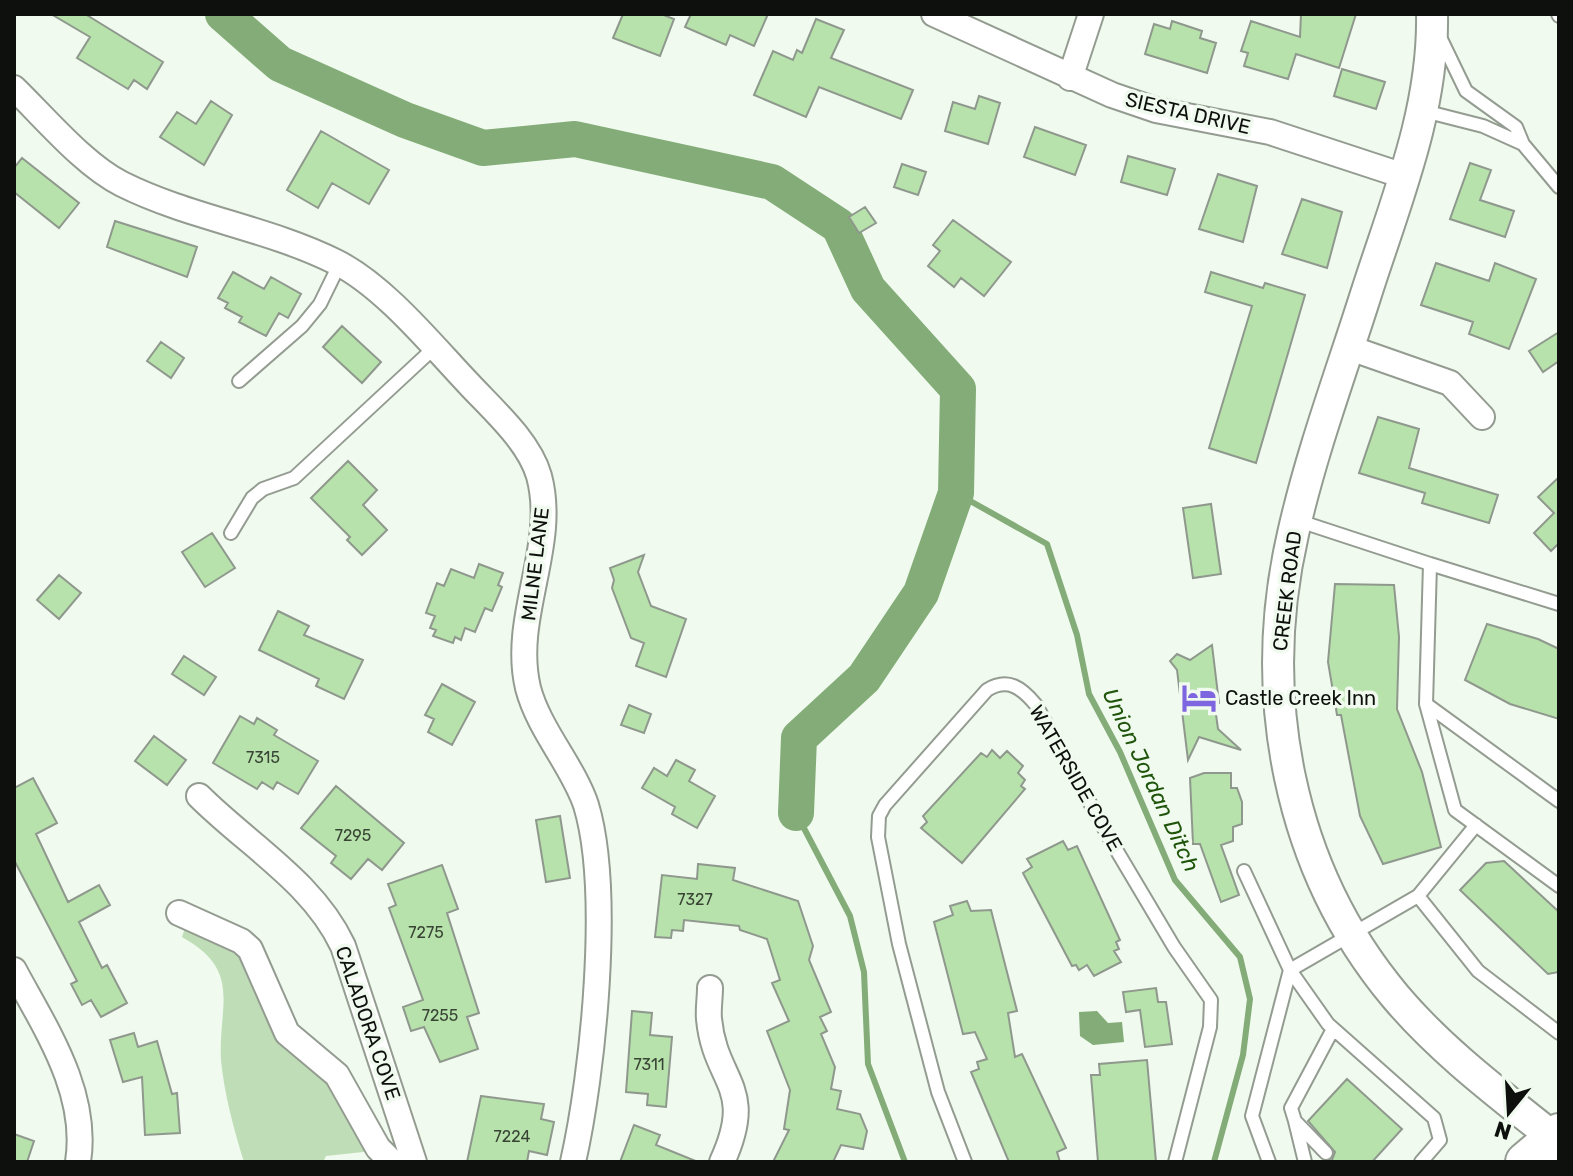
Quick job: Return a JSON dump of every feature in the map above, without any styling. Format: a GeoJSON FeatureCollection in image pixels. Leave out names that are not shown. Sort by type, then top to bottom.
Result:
{"type":"FeatureCollection","features":[{"type":"Feature","properties":{"kind":"main road"},"geometry":{"type":"LineString","coordinates":[[1525,1162],[1557,1138]]}},
{"type":"Feature","properties":{"kind":"street","name":"SIESTA DRIVE"},"geometry":{"type":"LineString","coordinates":[[934,14],[1070,78],[1156,110],[1270,132],[1404,176]]}},
{"type":"Feature","properties":{"kind":"street"},"geometry":{"type":"LineString","coordinates":[[1070,78],[1091,14]]}},
{"type":"Feature","properties":{"kind":"street","name":"CREEK ROAD"},"geometry":{"type":"LineString","coordinates":[[1432,18],[1424,111],[1296,520],[1279,635],[1278,709],[1290,789],[1324,880],[1352,934],[1394,995],[1428,1031],[1557,1138]]}},
{"type":"Feature","properties":{"kind":"street","name":"MILNE LANE"},"geometry":{"type":"LineString","coordinates":[[14,88],[120,183],[340,263],[368,285],[434,348],[518,440],[538,472],[544,523],[523,660],[529,691],[586,804],[597,877],[596,970],[583,1108],[573,1162]]}},
{"type":"Feature","properties":{"kind":"street"},"geometry":{"type":"LineString","coordinates":[[1350,348],[1450,383],[1482,417]]}},
{"type":"Feature","properties":{"kind":"street","name":"CALADORA COVE"},"geometry":{"type":"LineString","coordinates":[[199,796],[234,831],[282,869],[332,923],[343,946],[414,1162]]}},
{"type":"Feature","properties":{"kind":"street"},"geometry":{"type":"LineString","coordinates":[[179,913],[241,941],[250,949],[287,1033],[337,1075],[378,1148],[392,1162]]}},
{"type":"Feature","properties":{"kind":"street"},"geometry":{"type":"LineString","coordinates":[[14,970],[59,1055],[76,1107],[80,1130],[78,1162]]}},
{"type":"Feature","properties":{"kind":"street"},"geometry":{"type":"LineString","coordinates":[[710,988],[709,1019],[737,1105],[736,1127],[722,1162]]}},
{"type":"Feature","properties":{"kind":"lane"},"geometry":{"type":"LineString","coordinates":[[1432,18],[1466,91],[1516,127],[1523,144],[1559,187]]}},
{"type":"Feature","properties":{"kind":"lane"},"geometry":{"type":"LineString","coordinates":[[1424,111],[1483,126],[1523,144]]}},
{"type":"Feature","properties":{"kind":"lane"},"geometry":{"type":"LineString","coordinates":[[239,381],[302,326],[320,304],[340,263]]}},
{"type":"Feature","properties":{"kind":"lane"},"geometry":{"type":"LineString","coordinates":[[231,533],[252,498],[263,489],[294,478],[434,348]]}},
{"type":"Feature","properties":{"kind":"lane"},"geometry":{"type":"LineString","coordinates":[[1296,520],[1559,604]]}},
{"type":"Feature","properties":{"kind":"lane"},"geometry":{"type":"LineString","coordinates":[[1430,564],[1426,704],[1455,810],[1559,886]]}},
{"type":"Feature","properties":{"kind":"lane","name":"WATERSIDE COVE"},"geometry":{"type":"LineString","coordinates":[[965,1162],[934,1078],[899,944],[877,827],[885,805],[987,690],[1001,683],[1018,687],[1036,705],[1111,841],[1174,947],[1211,1000],[1210,1027],[1175,1162]]}},
{"type":"Feature","properties":{"kind":"lane"},"geometry":{"type":"LineString","coordinates":[[1426,704],[1559,801]]}},
{"type":"Feature","properties":{"kind":"lane"},"geometry":{"type":"LineString","coordinates":[[1269,1162],[1252,1116],[1290,970],[1418,896],[1476,825]]}},
{"type":"Feature","properties":{"kind":"lane"},"geometry":{"type":"LineString","coordinates":[[1244,871],[1290,970],[1333,1029],[1434,1118],[1440,1140],[1421,1162]]}},
{"type":"Feature","properties":{"kind":"lane"},"geometry":{"type":"LineString","coordinates":[[1418,896],[1478,971],[1559,1033]]}},
{"type":"Feature","properties":{"kind":"lane"},"geometry":{"type":"LineString","coordinates":[[1305,1162],[1291,1108],[1333,1029]]}},
{"type":"Feature","properties":{"kind":"lane"},"geometry":{"type":"LineString","coordinates":[[1293,1118],[1326,1153]]}},
{"type":"Feature","properties":{"kind":"shaded area"},"geometry":{"type":"Polygon","coordinates":[[[185,928],[233,942],[372,1151],[326,1156],[323,1162],[244,1162],[222,1073],[223,991],[220,976],[201,950],[182,937],[185,928]]]}},
{"type":"Feature","properties":{"kind":"shaded area"},"geometry":{"type":"Polygon","coordinates":[[[1097,1011],[1108,1023],[1122,1022],[1124,1042],[1093,1045],[1080,1036],[1079,1012],[1097,1011]]]}},
{"type":"Feature","properties":{"kind":"building"},"geometry":{"type":"Polygon","coordinates":[[[51,14],[85,14],[163,62],[147,89],[134,80],[128,89],[77,58],[90,37],[51,14]]]}},
{"type":"Feature","properties":{"kind":"building"},"geometry":{"type":"Polygon","coordinates":[[[623,14],[661,14],[674,19],[660,56],[613,38],[623,14]]]}},
{"type":"Feature","properties":{"kind":"building"},"geometry":{"type":"Polygon","coordinates":[[[691,14],[768,14],[754,46],[730,35],[726,45],[685,27],[691,14]]]}},
{"type":"Feature","properties":{"kind":"building"},"geometry":{"type":"Polygon","coordinates":[[[1301,14],[1356,14],[1339,68],[1296,54],[1288,79],[1244,66],[1248,53],[1241,51],[1251,21],[1300,37],[1301,14]]]}},
{"type":"Feature","properties":{"kind":"building"},"geometry":{"type":"Polygon","coordinates":[[[816,19],[844,30],[831,58],[913,90],[901,119],[819,87],[806,117],[754,95],[773,51],[793,60],[797,50],[802,53],[816,19]]]}},
{"type":"Feature","properties":{"kind":"building"},"geometry":{"type":"Polygon","coordinates":[[[1172,21],[1202,31],[1200,38],[1216,43],[1207,73],[1145,54],[1154,24],[1170,29],[1172,21]]]}},
{"type":"Feature","properties":{"kind":"building"},"geometry":{"type":"Polygon","coordinates":[[[1342,69],[1385,82],[1376,109],[1334,96],[1342,69]]]}},
{"type":"Feature","properties":{"kind":"building"},"geometry":{"type":"Polygon","coordinates":[[[979,96],[1000,103],[988,144],[945,131],[953,102],[975,109],[979,96]]]}},
{"type":"Feature","properties":{"kind":"building"},"geometry":{"type":"Polygon","coordinates":[[[211,101],[232,115],[204,165],[160,137],[177,112],[196,124],[211,101]]]}},
{"type":"Feature","properties":{"kind":"building"},"geometry":{"type":"Polygon","coordinates":[[[1035,127],[1086,145],[1075,175],[1024,157],[1035,127]]]}},
{"type":"Feature","properties":{"kind":"building"},"geometry":{"type":"Polygon","coordinates":[[[321,131],[389,170],[369,204],[332,183],[318,208],[287,190],[321,131]]]}},
{"type":"Feature","properties":{"kind":"building"},"geometry":{"type":"Polygon","coordinates":[[[1128,156],[1175,169],[1167,195],[1121,182],[1128,156]]]}},
{"type":"Feature","properties":{"kind":"building"},"geometry":{"type":"Polygon","coordinates":[[[22,158],[79,203],[59,228],[14,192],[14,168],[22,158]]]}},
{"type":"Feature","properties":{"kind":"building"},"geometry":{"type":"Polygon","coordinates":[[[1470,163],[1491,170],[1480,200],[1514,211],[1505,237],[1450,219],[1470,163]]]}},
{"type":"Feature","properties":{"kind":"building"},"geometry":{"type":"Polygon","coordinates":[[[902,164],[926,172],[918,195],[894,187],[902,164]]]}},
{"type":"Feature","properties":{"kind":"building"},"geometry":{"type":"Polygon","coordinates":[[[1218,174],[1257,186],[1243,242],[1199,229],[1218,174]]]}},
{"type":"Feature","properties":{"kind":"building"},"geometry":{"type":"Polygon","coordinates":[[[1302,199],[1342,212],[1327,268],[1282,254],[1302,199]]]}},
{"type":"Feature","properties":{"kind":"building"},"geometry":{"type":"Polygon","coordinates":[[[865,207],[876,223],[859,233],[849,217],[865,207]]]}},
{"type":"Feature","properties":{"kind":"building"},"geometry":{"type":"Polygon","coordinates":[[[953,220],[1011,262],[984,296],[961,278],[954,287],[928,266],[940,251],[933,245],[953,220]]]}},
{"type":"Feature","properties":{"kind":"building"},"geometry":{"type":"Polygon","coordinates":[[[115,221],[197,247],[187,277],[107,247],[115,221]]]}},
{"type":"Feature","properties":{"kind":"building"},"geometry":{"type":"Polygon","coordinates":[[[1436,263],[1489,281],[1495,263],[1536,279],[1509,349],[1469,334],[1473,322],[1421,305],[1436,263]]]}},
{"type":"Feature","properties":{"kind":"building"},"geometry":{"type":"Polygon","coordinates":[[[233,272],[264,289],[271,277],[301,294],[288,318],[279,313],[266,336],[239,322],[242,317],[225,308],[228,303],[218,298],[233,272]]]}},
{"type":"Feature","properties":{"kind":"building"},"geometry":{"type":"Polygon","coordinates":[[[1211,272],[1263,288],[1265,283],[1305,295],[1256,463],[1209,448],[1252,306],[1205,292],[1211,272]]]}},
{"type":"Feature","properties":{"kind":"building"},"geometry":{"type":"Polygon","coordinates":[[[342,326],[381,362],[362,383],[323,347],[342,326]]]}},
{"type":"Feature","properties":{"kind":"building"},"geometry":{"type":"Polygon","coordinates":[[[1559,332],[1559,361],[1543,372],[1529,351],[1559,332]]]}},
{"type":"Feature","properties":{"kind":"building"},"geometry":{"type":"Polygon","coordinates":[[[161,342],[184,358],[171,378],[147,361],[161,342]]]}},
{"type":"Feature","properties":{"kind":"building"},"geometry":{"type":"Polygon","coordinates":[[[1378,417],[1419,429],[1409,468],[1498,495],[1489,523],[1422,503],[1425,493],[1359,473],[1378,417]]]}},
{"type":"Feature","properties":{"kind":"building"},"geometry":{"type":"Polygon","coordinates":[[[348,461],[377,490],[363,505],[387,530],[362,555],[347,540],[350,537],[311,498],[348,461]]]}},
{"type":"Feature","properties":{"kind":"building"},"geometry":{"type":"Polygon","coordinates":[[[1559,477],[1559,543],[1551,551],[1534,533],[1554,513],[1538,497],[1559,477]]]}},
{"type":"Feature","properties":{"kind":"building"},"geometry":{"type":"Polygon","coordinates":[[[1211,504],[1221,574],[1193,578],[1183,508],[1211,504]]]}},
{"type":"Feature","properties":{"kind":"building"},"geometry":{"type":"Polygon","coordinates":[[[212,533],[235,568],[205,587],[182,552],[212,533]]]}},
{"type":"Feature","properties":{"kind":"building"},"geometry":{"type":"Polygon","coordinates":[[[644,555],[638,572],[651,606],[686,619],[666,677],[636,666],[644,643],[631,638],[612,588],[614,580],[610,568],[644,555]]]}},
{"type":"Feature","properties":{"kind":"building"},"geometry":{"type":"Polygon","coordinates":[[[479,564],[503,573],[498,585],[502,587],[492,611],[485,608],[475,632],[465,628],[461,640],[455,637],[453,643],[433,636],[436,630],[430,628],[435,616],[426,613],[437,583],[444,586],[451,569],[474,578],[479,564]]]}},
{"type":"Feature","properties":{"kind":"building"},"geometry":{"type":"Polygon","coordinates":[[[59,575],[81,593],[59,619],[37,600],[59,575]]]}},
{"type":"Feature","properties":{"kind":"building"},"geometry":{"type":"Polygon","coordinates":[[[1335,584],[1394,585],[1399,637],[1397,709],[1422,772],[1441,847],[1383,864],[1360,816],[1341,715],[1337,715],[1328,662],[1335,584]]]}},
{"type":"Feature","properties":{"kind":"building"},"geometry":{"type":"Polygon","coordinates":[[[278,611],[309,626],[304,635],[363,660],[344,699],[316,686],[319,679],[259,650],[278,611]]]}},
{"type":"Feature","properties":{"kind":"building"},"geometry":{"type":"Polygon","coordinates":[[[1487,624],[1538,639],[1559,649],[1559,719],[1510,704],[1465,680],[1487,624]]]}},
{"type":"Feature","properties":{"kind":"building","name":"Castle Creek Inn"},"geometry":{"type":"Polygon","coordinates":[[[1212,645],[1219,703],[1215,707],[1218,729],[1241,750],[1199,737],[1188,760],[1177,670],[1170,661],[1177,654],[1190,660],[1212,645]]]}},
{"type":"Feature","properties":{"kind":"building"},"geometry":{"type":"Polygon","coordinates":[[[184,656],[216,677],[204,695],[172,674],[184,656]]]}},
{"type":"Feature","properties":{"kind":"building"},"geometry":{"type":"Polygon","coordinates":[[[442,684],[475,702],[452,745],[428,732],[434,719],[425,715],[442,684]]]}},
{"type":"Feature","properties":{"kind":"building"},"geometry":{"type":"Polygon","coordinates":[[[629,705],[651,714],[644,733],[621,725],[629,705]]]}},
{"type":"Feature","properties":{"kind":"building"},"geometry":{"type":"Polygon","coordinates":[[[240,716],[254,724],[257,718],[277,730],[274,735],[318,761],[298,794],[277,782],[273,789],[262,782],[257,789],[213,763],[240,716]]]}},
{"type":"Feature","properties":{"kind":"building"},"geometry":{"type":"Polygon","coordinates":[[[154,736],[186,760],[167,785],[135,761],[154,736]]]}},
{"type":"Feature","properties":{"kind":"building"},"geometry":{"type":"Polygon","coordinates":[[[992,750],[1000,758],[1007,751],[1023,766],[1018,773],[1025,780],[1021,786],[1025,789],[962,863],[921,828],[927,822],[923,816],[981,753],[987,757],[992,750]]]}},
{"type":"Feature","properties":{"kind":"building"},"geometry":{"type":"Polygon","coordinates":[[[676,760],[695,770],[689,781],[715,796],[697,828],[672,814],[675,807],[642,788],[654,768],[667,776],[676,760]]]}},
{"type":"Feature","properties":{"kind":"building"},"geometry":{"type":"Polygon","coordinates":[[[1204,773],[1231,773],[1231,788],[1237,788],[1242,802],[1242,824],[1233,827],[1233,841],[1221,845],[1239,895],[1221,902],[1200,844],[1193,844],[1190,778],[1204,773]]]}},
{"type":"Feature","properties":{"kind":"building"},"geometry":{"type":"Polygon","coordinates":[[[33,778],[57,823],[36,834],[68,902],[99,885],[110,905],[79,922],[102,968],[107,965],[127,1003],[101,1017],[91,1000],[82,1005],[71,984],[77,981],[14,860],[14,788],[33,778]]]}},
{"type":"Feature","properties":{"kind":"building"},"geometry":{"type":"Polygon","coordinates":[[[336,786],[404,843],[382,870],[368,859],[351,879],[331,863],[336,856],[301,828],[336,786]]]}},
{"type":"Feature","properties":{"kind":"building"},"geometry":{"type":"Polygon","coordinates":[[[560,816],[570,878],[546,882],[536,820],[560,816]]]}},
{"type":"Feature","properties":{"kind":"building"},"geometry":{"type":"Polygon","coordinates":[[[1063,841],[1068,850],[1077,846],[1120,940],[1116,942],[1119,949],[1114,951],[1121,962],[1094,976],[1087,965],[1079,970],[1076,965],[1072,966],[1023,873],[1032,867],[1027,859],[1063,841]]]}},
{"type":"Feature","properties":{"kind":"building"},"geometry":{"type":"Polygon","coordinates":[[[1504,861],[1559,912],[1559,972],[1548,974],[1460,890],[1486,863],[1504,861]]]}},
{"type":"Feature","properties":{"kind":"building"},"geometry":{"type":"Polygon","coordinates":[[[698,864],[735,868],[733,880],[798,901],[813,946],[809,960],[831,1012],[820,1017],[827,1031],[821,1034],[835,1067],[831,1089],[841,1091],[837,1109],[860,1114],[867,1131],[863,1149],[841,1145],[833,1162],[773,1162],[789,1130],[784,1129],[790,1090],[767,1031],[789,1021],[772,983],[780,980],[767,939],[740,930],[739,926],[684,920],[683,931],[672,930],[671,938],[655,937],[662,875],[697,879],[698,864]]]}},
{"type":"Feature","properties":{"kind":"building"},"geometry":{"type":"Polygon","coordinates":[[[442,865],[458,909],[447,913],[479,1013],[467,1017],[478,1049],[440,1062],[424,1027],[411,1031],[403,1007],[423,1000],[389,908],[396,905],[388,884],[442,865]]]}},
{"type":"Feature","properties":{"kind":"building"},"geometry":{"type":"Polygon","coordinates":[[[967,901],[971,911],[991,910],[1017,1011],[1008,1013],[1015,1057],[1022,1054],[1066,1148],[1057,1152],[1060,1162],[1009,1162],[971,1072],[979,1069],[977,1062],[987,1059],[975,1032],[963,1034],[934,922],[953,915],[950,906],[967,901]]]}},
{"type":"Feature","properties":{"kind":"building"},"geometry":{"type":"Polygon","coordinates":[[[1156,988],[1158,1002],[1166,1002],[1172,1044],[1145,1047],[1140,1010],[1126,1012],[1123,992],[1156,988]]]}},
{"type":"Feature","properties":{"kind":"building"},"geometry":{"type":"Polygon","coordinates":[[[632,1011],[652,1013],[650,1035],[672,1037],[666,1107],[647,1105],[648,1094],[626,1092],[632,1011]]]}},
{"type":"Feature","properties":{"kind":"building"},"geometry":{"type":"Polygon","coordinates":[[[134,1033],[138,1047],[157,1041],[172,1094],[177,1093],[180,1133],[145,1135],[142,1077],[123,1082],[110,1040],[134,1033]]]}},
{"type":"Feature","properties":{"kind":"building"},"geometry":{"type":"Polygon","coordinates":[[[1147,1060],[1156,1162],[1098,1162],[1091,1075],[1100,1075],[1099,1064],[1147,1060]]]}},
{"type":"Feature","properties":{"kind":"building"},"geometry":{"type":"Polygon","coordinates":[[[1347,1079],[1402,1129],[1372,1162],[1318,1162],[1332,1160],[1335,1152],[1308,1121],[1347,1079]]]}},
{"type":"Feature","properties":{"kind":"building"},"geometry":{"type":"Polygon","coordinates":[[[481,1096],[544,1104],[541,1119],[554,1122],[547,1155],[529,1151],[527,1162],[467,1162],[481,1096]]]}},
{"type":"Feature","properties":{"kind":"building"},"geometry":{"type":"Polygon","coordinates":[[[634,1125],[660,1135],[656,1145],[698,1162],[620,1162],[634,1125]]]}},
{"type":"Feature","properties":{"kind":"building"},"geometry":{"type":"Polygon","coordinates":[[[14,1134],[34,1141],[27,1162],[14,1162],[14,1134]]]}},
{"type":"Feature","properties":{"kind":"waterway"},"geometry":{"type":"LineString","coordinates":[[223,14],[280,64],[405,120],[483,148],[575,139],[772,182],[839,226],[868,289],[958,389],[956,493],[921,593],[864,678],[799,738],[796,813]]}},
{"type":"Feature","properties":{"kind":"waterway","name":"Union Jordan Ditch"},"geometry":{"type":"LineString","coordinates":[[956,493],[1047,544],[1077,635],[1089,694],[1120,752],[1175,880],[1240,957],[1250,999],[1243,1055],[1214,1162]]}},
{"type":"Feature","properties":{"kind":"waterway"},"geometry":{"type":"LineString","coordinates":[[796,813],[850,916],[864,972],[868,1064],[905,1162]]}},
{"type":"Feature","properties":{"kind":"place","name":"Castle Creek Inn"},"geometry":{"type":"Point","coordinates":[1199,698]}}]}
